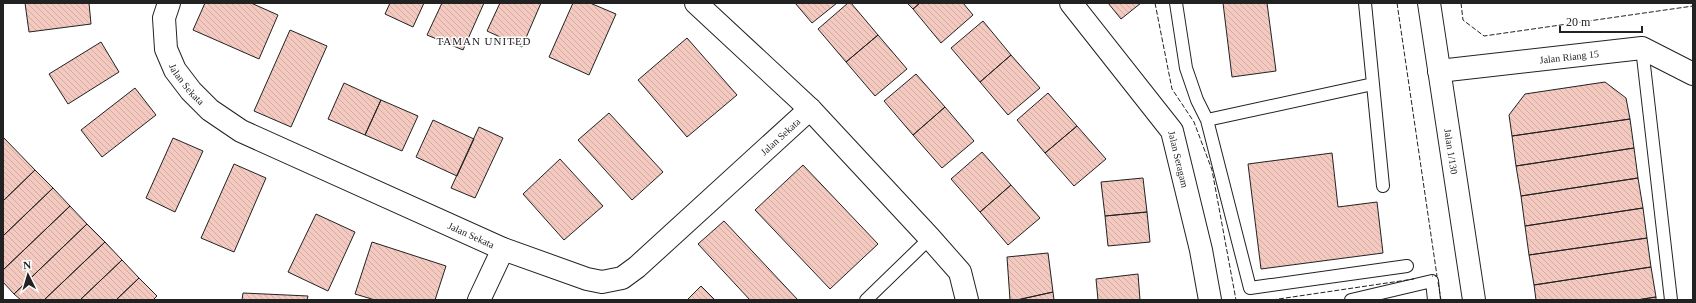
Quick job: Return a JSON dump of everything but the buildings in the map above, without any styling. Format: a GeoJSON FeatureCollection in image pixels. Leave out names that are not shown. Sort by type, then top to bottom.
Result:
{"type":"FeatureCollection","features":[{"type":"Feature","properties":{"kind":"street","name":"Jalan Sekata"},"geometry":{"type":"LineString","coordinates":[[169,3],[164,18],[166,49],[175,70],[191,91],[210,110],[241,131],[503,249],[587,279],[602,282],[622,278],[643,262],[810,109]]}},
{"type":"Feature","properties":{"kind":"street","name":"Jalan Sekata"},"geometry":{"type":"LineString","coordinates":[[696,3],[810,109],[930,238],[960,272],[967,300]]}},
{"type":"Feature","properties":{"kind":"street","name":"Jalan Seragam"},"geometry":{"type":"LineString","coordinates":[[1071,3],[1172,131],[1201,250],[1210,300]]}},
{"type":"Feature","properties":{"kind":"street","name":"Jalan 1/130"},"geometry":{"type":"LineString","coordinates":[[1429,3],[1474,300]]}},
{"type":"Feature","properties":{"kind":"street"},"geometry":{"type":"LineString","coordinates":[[1642,48],[1693,74]]}},
{"type":"Feature","properties":{"kind":"street","name":"Jalan Riang 15"},"geometry":{"type":"LineString","coordinates":[[1439,70],[1642,48]]}},
{"type":"Feature","properties":{"kind":"street"},"geometry":{"type":"LineString","coordinates":[[479,300],[503,249]]}},
{"type":"Feature","properties":{"kind":"lane"},"geometry":{"type":"LineString","coordinates":[[1176,3],[1186,68],[1197,100],[1207,120],[1250,288],[1407,266]]}},
{"type":"Feature","properties":{"kind":"lane"},"geometry":{"type":"LineString","coordinates":[[1365,3],[1384,186]]}},
{"type":"Feature","properties":{"kind":"lane"},"geometry":{"type":"LineString","coordinates":[[1642,48],[1672,300]]}},
{"type":"Feature","properties":{"kind":"lane"},"geometry":{"type":"LineString","coordinates":[[1207,120],[1373,84]]}},
{"type":"Feature","properties":{"kind":"lane"},"geometry":{"type":"LineString","coordinates":[[866,300],[930,238]]}},
{"type":"Feature","properties":{"kind":"lane"},"geometry":{"type":"LineString","coordinates":[[1351,300],[1432,281],[1434,300]]}},
{"type":"Feature","properties":{"kind":"fence"},"geometry":{"type":"LineString","coordinates":[[1155,3],[1172,89],[1194,122],[1212,170],[1236,300]]}},
{"type":"Feature","properties":{"kind":"fence"},"geometry":{"type":"LineString","coordinates":[[1397,3],[1437,276],[1432,276]]}},
{"type":"Feature","properties":{"kind":"fence"},"geometry":{"type":"LineString","coordinates":[[1461,3],[1463,20],[1484,36],[1693,6]]}},
{"type":"Feature","properties":{"kind":"fence"},"geometry":{"type":"LineString","coordinates":[[1272,300],[1414,279]]}},
{"type":"Feature","properties":{"kind":"fence"},"geometry":{"type":"LineString","coordinates":[[1438,282],[1441,300]]}},
{"type":"Feature","properties":{"kind":"district","name":"TAMAN UNITED"},"geometry":{"type":"Point","coordinates":[484,41]}}]}
